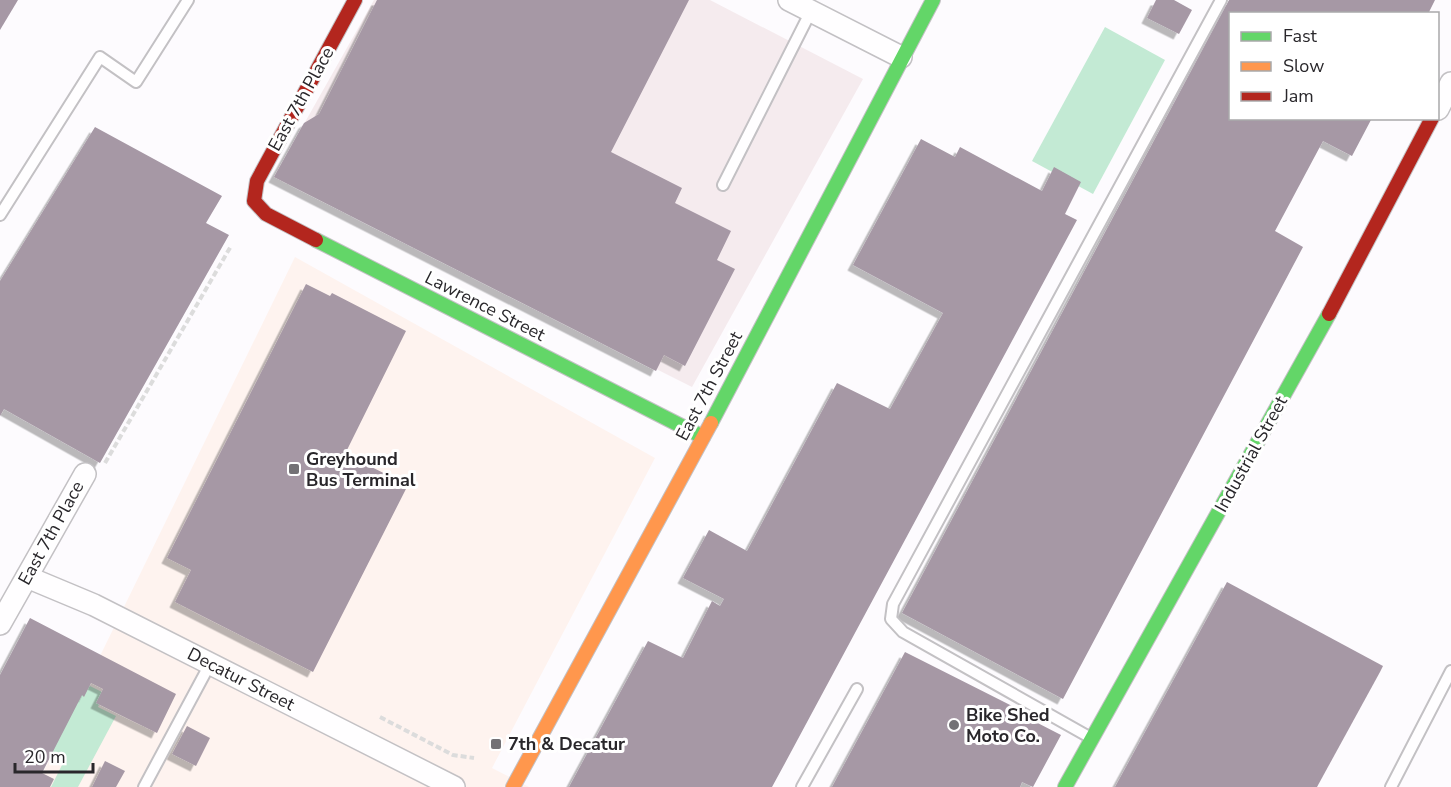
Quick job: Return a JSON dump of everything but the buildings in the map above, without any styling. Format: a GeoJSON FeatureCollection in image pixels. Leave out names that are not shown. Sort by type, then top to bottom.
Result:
{"type":"FeatureCollection","features":[{"type":"Feature","properties":{"kind":"street","name":"East 7th Place"},"geometry":{"type":"LineString","coordinates":[[254,201],[257,181],[267,160],[355,0]]}},
{"type":"Feature","properties":{"kind":"street"},"geometry":{"type":"LineString","coordinates":[[789,0],[902,57]]}},
{"type":"Feature","properties":{"kind":"street","name":"East 7th Street"},"geometry":{"type":"LineString","coordinates":[[513,787],[703,437],[933,0]]}},
{"type":"Feature","properties":{"kind":"street","name":"Industrial Street"},"geometry":{"type":"LineString","coordinates":[[1439,104],[1451,83]]}},
{"type":"Feature","properties":{"kind":"street","name":"Industrial Street"},"geometry":{"type":"LineString","coordinates":[[1065,787],[1330,312],[1430,120]]}},
{"type":"Feature","properties":{"kind":"street","name":"Lawrence Street"},"geometry":{"type":"LineString","coordinates":[[254,201],[266,214],[284,224],[703,437]]}},
{"type":"Feature","properties":{"kind":"street","name":"East 7th Place"},"geometry":{"type":"LineString","coordinates":[[0,624],[85,474]]}},
{"type":"Feature","properties":{"kind":"street","name":"Decatur Street"},"geometry":{"type":"LineString","coordinates":[[27,577],[94,605],[454,787]]}},
{"type":"Feature","properties":{"kind":"lane"},"geometry":{"type":"LineString","coordinates":[[0,215],[100,57],[136,82],[189,0]]}},
{"type":"Feature","properties":{"kind":"lane"},"geometry":{"type":"LineString","coordinates":[[1091,739],[903,632],[891,620],[893,604],[1221,0]]}},
{"type":"Feature","properties":{"kind":"lane"},"geometry":{"type":"LineString","coordinates":[[723,185],[811,11]]}},
{"type":"Feature","properties":{"kind":"lane"},"geometry":{"type":"LineString","coordinates":[[144,787],[210,664]]}},
{"type":"Feature","properties":{"kind":"lane"},"geometry":{"type":"LineString","coordinates":[[1391,787],[1451,671]]}},
{"type":"Feature","properties":{"kind":"lane"},"geometry":{"type":"LineString","coordinates":[[802,787],[857,689]]}},
{"type":"Feature","properties":{"kind":"path"},"geometry":{"type":"LineString","coordinates":[[85,474],[101,471],[231,246]]}},
{"type":"Feature","properties":{"kind":"path"},"geometry":{"type":"LineString","coordinates":[[380,717],[453,755],[474,758]]}},
{"type":"Feature","properties":{"kind":"shaded area"},"geometry":{"type":"Polygon","coordinates":[[[374,0],[710,0],[863,79],[692,387],[274,177],[374,0]]]}},
{"type":"Feature","properties":{"kind":"shaded area"},"geometry":{"type":"Polygon","coordinates":[[[295,257],[655,458],[492,768],[529,787],[36,787],[295,257]]]}},
{"type":"Feature","properties":{"kind":"green space"},"geometry":{"type":"Polygon","coordinates":[[[1105,27],[1165,60],[1093,194],[1032,161],[1105,27]]]}},
{"type":"Feature","properties":{"kind":"green space"},"geometry":{"type":"Polygon","coordinates":[[[86,684],[104,693],[98,707],[116,716],[78,787],[51,787],[63,763],[50,756],[86,684]]]}},
{"type":"Feature","properties":{"kind":"traffic: fast"},"geometry":{"type":"LineString","coordinates":[[711,423],[933,0]]}},
{"type":"Feature","properties":{"kind":"traffic: fast"},"geometry":{"type":"LineString","coordinates":[[316,240],[703,437]]}},
{"type":"Feature","properties":{"kind":"traffic: fast"},"geometry":{"type":"LineString","coordinates":[[1065,787],[1329,314]]}},
{"type":"Feature","properties":{"kind":"traffic: slow"},"geometry":{"type":"LineString","coordinates":[[513,787],[711,423]]}},
{"type":"Feature","properties":{"kind":"traffic: jam"},"geometry":{"type":"LineString","coordinates":[[316,240],[266,214],[254,201],[257,181],[355,0]]}},
{"type":"Feature","properties":{"kind":"traffic: jam"},"geometry":{"type":"LineString","coordinates":[[1329,314],[1431,120]]}},
{"type":"Feature","properties":{"kind":"place","name":"Greyhound Bus Terminal"},"geometry":{"type":"Point","coordinates":[294,469]}},
{"type":"Feature","properties":{"kind":"place","name":"Bike Shed Moto Co."},"geometry":{"type":"Point","coordinates":[954,725]}},
{"type":"Feature","properties":{"kind":"place","name":"7th & Decatur"},"geometry":{"type":"Point","coordinates":[496,744]}}]}
